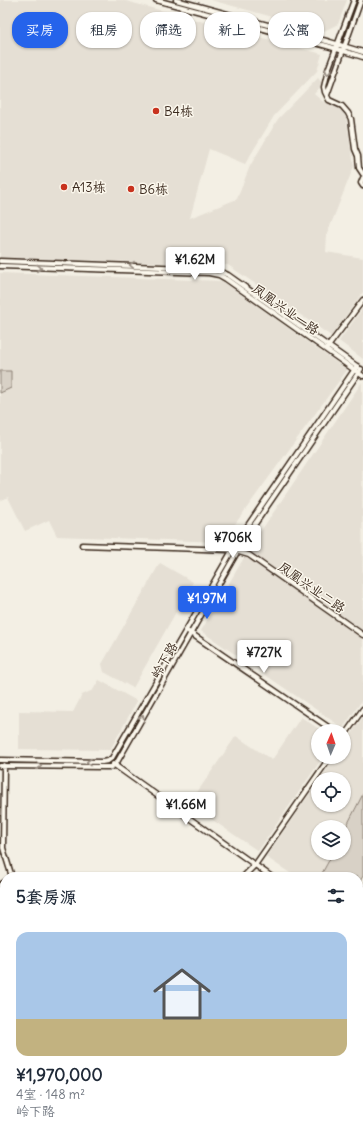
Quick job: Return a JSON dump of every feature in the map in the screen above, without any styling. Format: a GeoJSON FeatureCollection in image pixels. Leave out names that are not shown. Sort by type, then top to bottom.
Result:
{"type":"FeatureCollection","features":[{"type":"Feature","properties":{"kind":"street"},"geometry":{"type":"LineString","coordinates":[[156,0],[337,46]]}},
{"type":"Feature","properties":{"kind":"street"},"geometry":{"type":"LineString","coordinates":[[176,0],[337,46],[363,57]]}},
{"type":"Feature","properties":{"kind":"street"},"geometry":{"type":"LineString","coordinates":[[354,0],[328,70],[324,87],[329,100],[342,106],[351,119],[359,168],[363,174]]}},
{"type":"Feature","properties":{"kind":"street"},"geometry":{"type":"LineString","coordinates":[[327,95],[361,0]]}},
{"type":"Feature","properties":{"kind":"street"},"geometry":{"type":"LineString","coordinates":[[344,49],[363,52]]}},
{"type":"Feature","properties":{"kind":"street"},"geometry":{"type":"LineString","coordinates":[[363,178],[361,183],[363,186]]}},
{"type":"Feature","properties":{"kind":"street","name":"凤凰兴业一路"},"geometry":{"type":"LineString","coordinates":[[0,261],[215,269],[228,275],[327,348]]}},
{"type":"Feature","properties":{"kind":"street","name":"凤凰兴业一路"},"geometry":{"type":"LineString","coordinates":[[0,266],[219,275],[226,278],[359,370],[363,376]]}},
{"type":"Feature","properties":{"kind":"street"},"geometry":{"type":"LineString","coordinates":[[327,348],[363,300]]}},
{"type":"Feature","properties":{"kind":"street","name":"岭下路"},"geometry":{"type":"LineString","coordinates":[[114,765],[232,550],[359,370]]}},
{"type":"Feature","properties":{"kind":"street","name":"岭下路"},"geometry":{"type":"LineString","coordinates":[[109,761],[116,752],[238,551],[359,370]]}},
{"type":"Feature","properties":{"kind":"street","name":"凤凰兴业二路"},"geometry":{"type":"LineString","coordinates":[[82,545],[238,551],[249,555],[363,636]]}},
{"type":"Feature","properties":{"kind":"street"},"geometry":{"type":"LineString","coordinates":[[188,632],[324,724]]}},
{"type":"Feature","properties":{"kind":"street"},"geometry":{"type":"LineString","coordinates":[[351,726],[363,709]]}},
{"type":"Feature","properties":{"kind":"street"},"geometry":{"type":"LineString","coordinates":[[10,872],[2,848],[2,760],[109,761],[265,872]]}},
{"type":"Feature","properties":{"kind":"street"},"geometry":{"type":"LineString","coordinates":[[248,872],[255,865],[325,764]]}},
{"type":"Feature","properties":{"kind":"street"},"geometry":{"type":"LineString","coordinates":[[2,766],[105,768],[114,765]]}},
{"type":"Feature","properties":{"kind":"shaded area"},"geometry":{"type":"Polygon","coordinates":[[[0,0],[122,0],[166,12],[140,12],[140,48],[196,48],[196,20],[204,22],[204,48],[260,48],[260,37],[268,39],[268,48],[300,48],[322,54],[317,71],[274,116],[245,164],[209,149],[190,218],[237,199],[250,166],[278,119],[318,78],[323,84],[314,94],[322,101],[341,108],[346,118],[354,166],[327,234],[326,252],[363,258],[363,292],[331,336],[228,265],[0,258],[0,0]]]}},
{"type":"Feature","properties":{"kind":"shaded area"},"geometry":{"type":"Polygon","coordinates":[[[211,0],[347,0],[338,24],[324,31],[324,12],[268,12],[268,16],[260,13],[260,12],[255,12],[211,0]]]}},
{"type":"Feature","properties":{"kind":"shaded area"},"geometry":{"type":"Polygon","coordinates":[[[0,273],[222,281],[347,370],[222,542],[57,536],[49,520],[25,531],[8,497],[0,501],[0,273]]]}},
{"type":"Feature","properties":{"kind":"shaded area"},"geometry":{"type":"Polygon","coordinates":[[[363,308],[363,359],[339,341],[363,308]]]}},
{"type":"Feature","properties":{"kind":"shaded area"},"geometry":{"type":"Polygon","coordinates":[[[0,371],[11,371],[11,388],[0,393],[0,371]]]}},
{"type":"Feature","properties":{"kind":"shaded area"},"geometry":{"type":"Polygon","coordinates":[[[362,382],[363,699],[346,724],[337,724],[201,631],[252,544],[362,382]]]}},
{"type":"Feature","properties":{"kind":"shaded area"},"geometry":{"type":"Polygon","coordinates":[[[160,563],[193,582],[133,688],[104,672],[102,664],[160,563]]]}},
{"type":"Feature","properties":{"kind":"shaded area"},"geometry":{"type":"Polygon","coordinates":[[[99,680],[137,701],[110,750],[19,749],[19,711],[73,712],[82,695],[93,690],[99,680]]]}},
{"type":"Feature","properties":{"kind":"shaded area"},"geometry":{"type":"Polygon","coordinates":[[[301,717],[312,724],[311,764],[318,764],[313,772],[311,772],[311,774],[258,851],[189,804],[236,736],[272,760],[301,717]]]}},
{"type":"Feature","properties":{"kind":"shaded area"},"geometry":{"type":"Polygon","coordinates":[[[363,717],[363,794],[350,820],[311,820],[311,860],[329,860],[323,872],[288,872],[266,857],[311,792],[311,812],[351,812],[351,772],[325,772],[330,764],[351,764],[351,734],[363,717]]]}},
{"type":"Feature","properties":{"kind":"shaded area"},"geometry":{"type":"Polygon","coordinates":[[[363,794],[363,872],[323,872],[329,860],[351,860],[351,820],[350,820],[363,794]]]}},
{"type":"Feature","properties":{"kind":"place","name":"B4栋"},"geometry":{"type":"Point","coordinates":[156,111]}},
{"type":"Feature","properties":{"kind":"place","name":"A13栋"},"geometry":{"type":"Point","coordinates":[64,187]}},
{"type":"Feature","properties":{"kind":"place","name":"B6栋"},"geometry":{"type":"Point","coordinates":[131,189]}}]}
